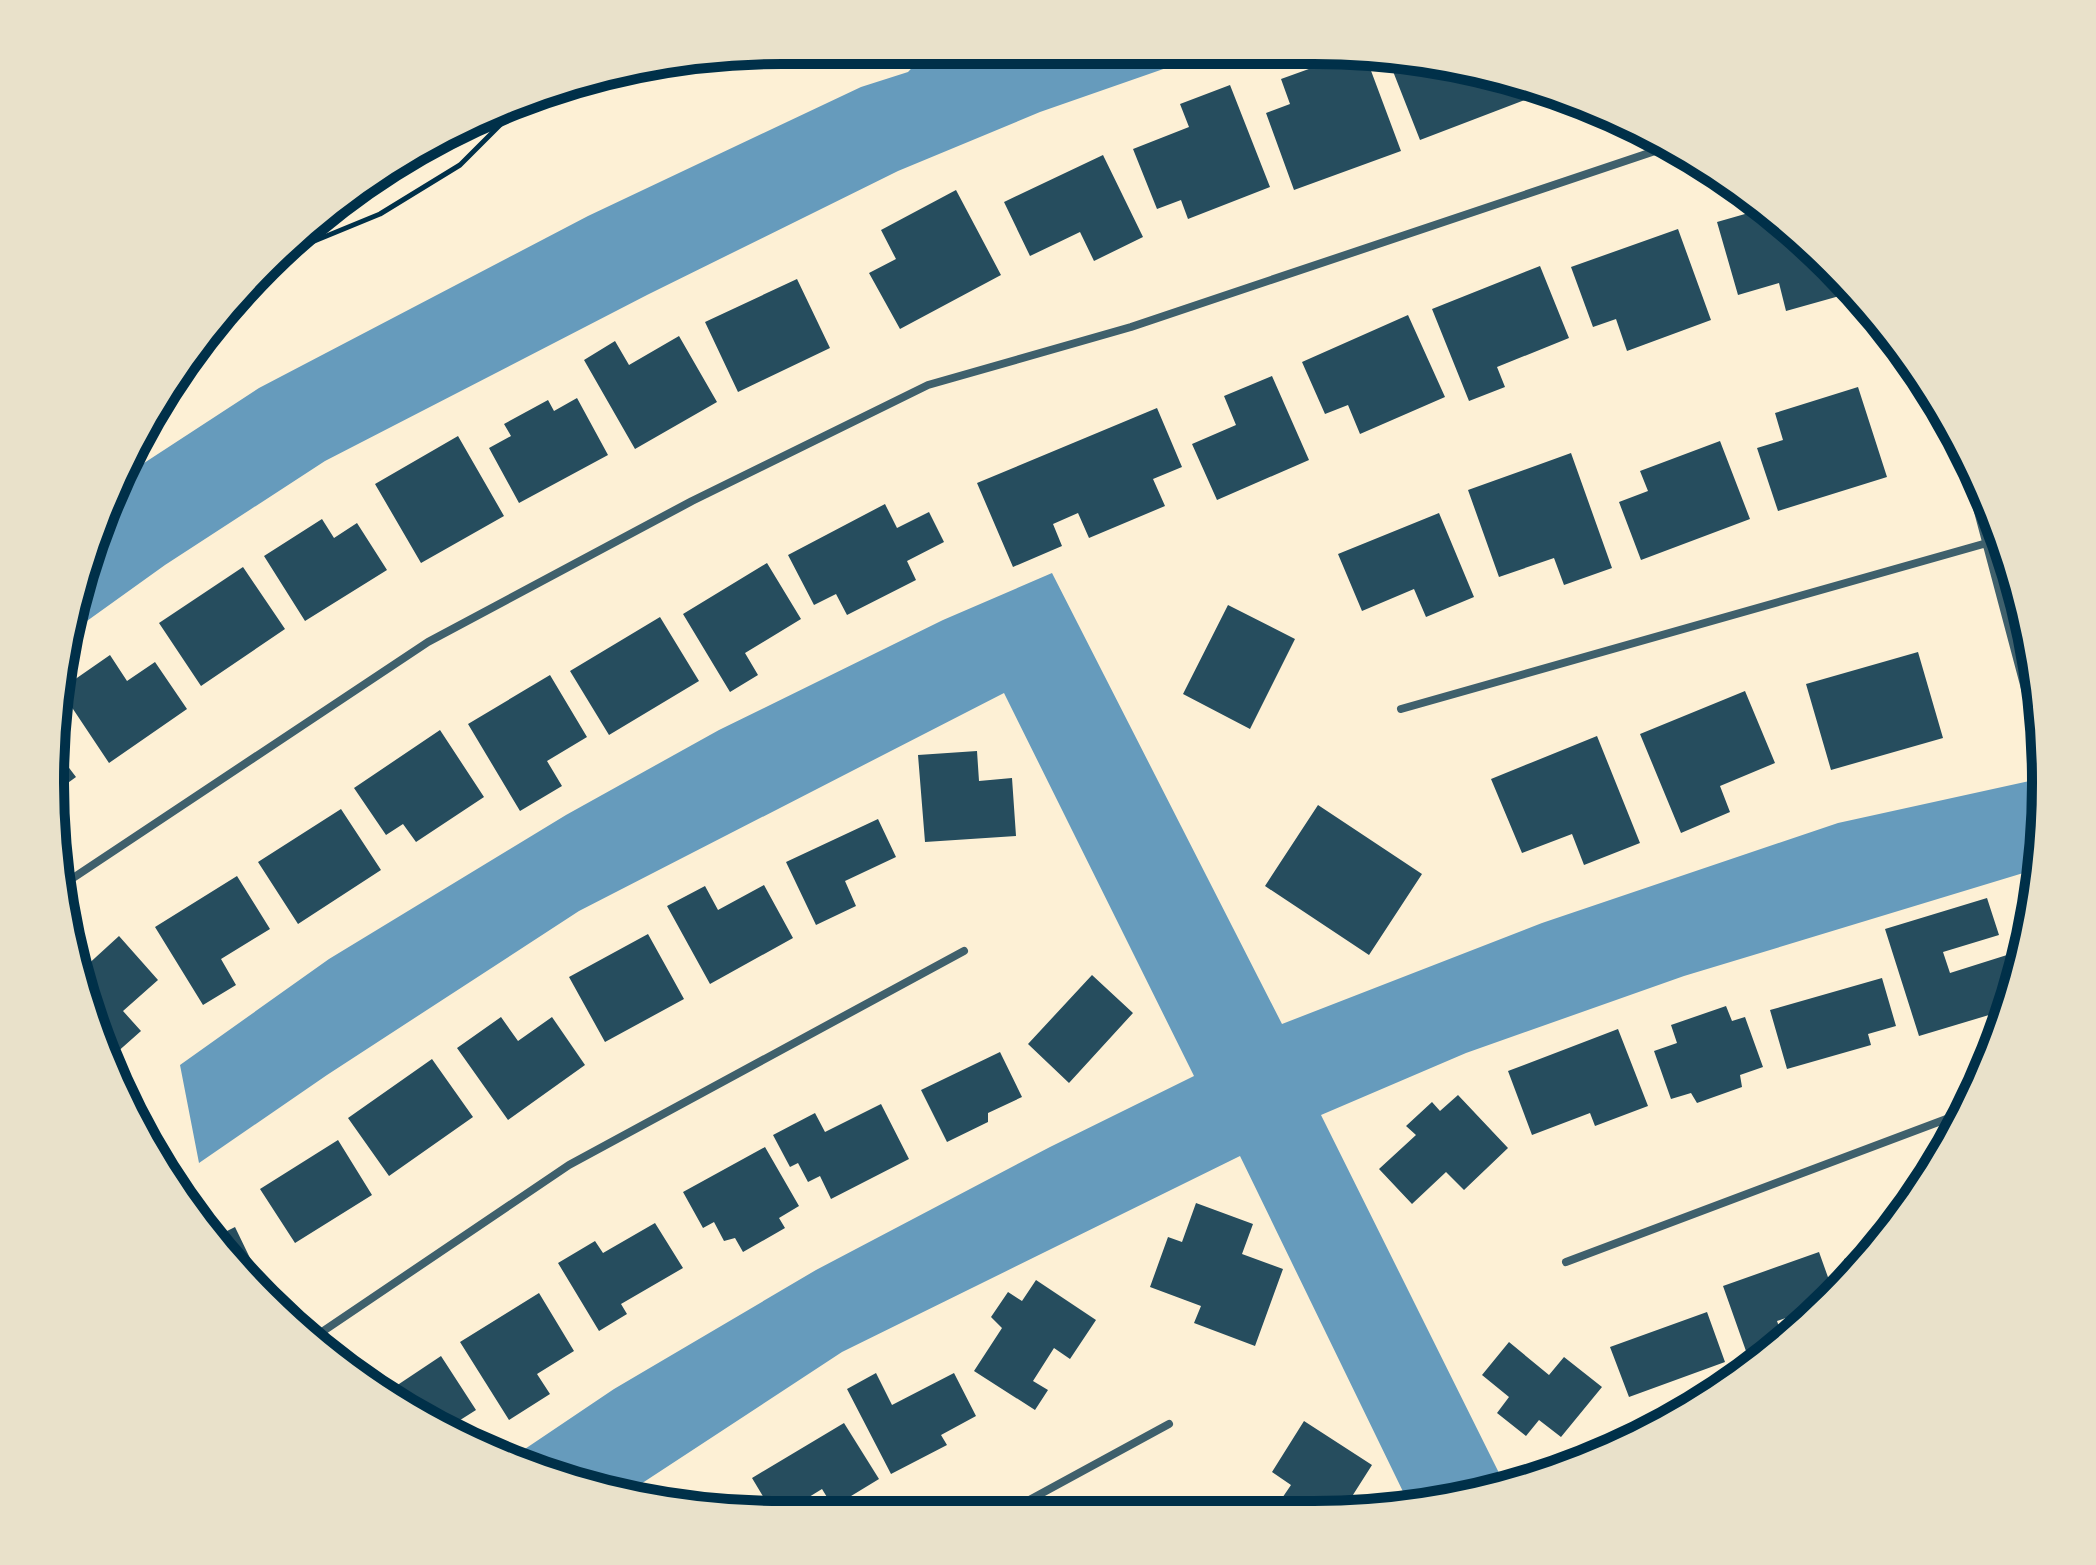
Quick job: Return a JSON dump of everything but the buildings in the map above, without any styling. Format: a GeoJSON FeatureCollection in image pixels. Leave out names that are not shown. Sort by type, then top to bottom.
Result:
{"type":"FeatureCollection","features":[{"type":"Feature","properties":{"kind":"street"},"geometry":{"type":"LineString","coordinates":[[71,880],[428,642],[692,501],[928,385],[1131,327],[1656,151]]}},
{"type":"Feature","properties":{"kind":"street"},"geometry":{"type":"LineString","coordinates":[[1980,516],[2027,695]]}},
{"type":"Feature","properties":{"kind":"street"},"geometry":{"type":"LineString","coordinates":[[1401,709],[1987,541]]}},
{"type":"Feature","properties":{"kind":"street"},"geometry":{"type":"LineString","coordinates":[[321,1333],[569,1165],[964,951]]}},
{"type":"Feature","properties":{"kind":"street"},"geometry":{"type":"LineString","coordinates":[[1566,1262],[1948,1118]]}},
{"type":"Feature","properties":{"kind":"street"},"geometry":{"type":"LineString","coordinates":[[1027,1501],[1169,1424]]}},
{"type":"Feature","properties":{"kind":"path"},"geometry":{"type":"LineString","coordinates":[[307,244],[380,214],[460,165],[504,121]]}},
{"type":"Feature","properties":{"kind":"water"},"geometry":{"type":"Polygon","coordinates":[[[916,64],[1178,64],[1040,112],[898,171],[647,295],[325,461],[165,565],[82,625],[102,552],[137,468],[259,388],[588,216],[861,87],[908,72],[916,64]]]}},
{"type":"Feature","properties":{"kind":"water"},"geometry":{"type":"Polygon","coordinates":[[[1052,573],[1282,1024],[1542,923],[1838,823],[2032,780],[2026,872],[1684,976],[1466,1053],[1321,1115],[1501,1476],[1405,1495],[1240,1156],[842,1352],[638,1486],[597,1477],[522,1451],[614,1389],[816,1270],[1050,1147],[1194,1076],[1004,693],[579,911],[327,1075],[199,1163],[180,1065],[329,959],[566,815],[719,730],[943,620],[1052,573]]]}}]}
